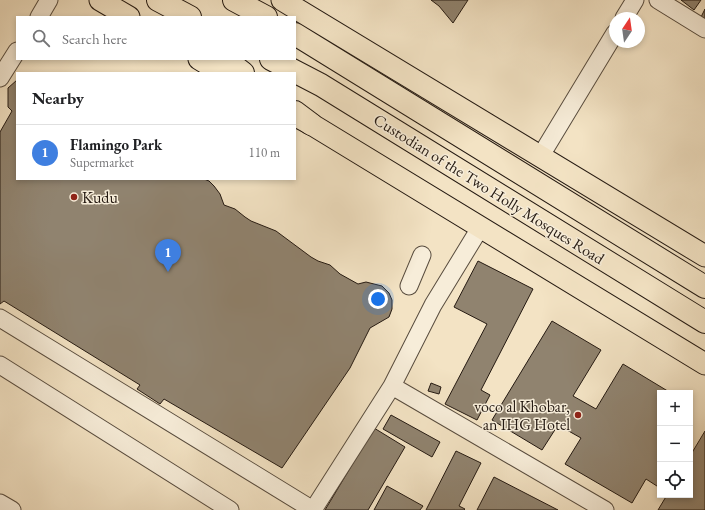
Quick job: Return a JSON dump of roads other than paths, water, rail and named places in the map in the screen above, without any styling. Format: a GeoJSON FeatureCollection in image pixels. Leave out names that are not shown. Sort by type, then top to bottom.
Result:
{"type":"FeatureCollection","features":[{"type":"Feature","properties":{"kind":"highway"},"geometry":{"type":"LineString","coordinates":[[147,0],[168,16]]}},
{"type":"Feature","properties":{"kind":"highway"},"geometry":{"type":"LineString","coordinates":[[158,0],[188,16]]}},
{"type":"Feature","properties":{"kind":"highway"},"geometry":{"type":"LineString","coordinates":[[234,0],[264,15]]}},
{"type":"Feature","properties":{"kind":"highway"},"geometry":{"type":"LineString","coordinates":[[240,0],[264,15]]}},
{"type":"Feature","properties":{"kind":"highway","name":"Custodian of the Two Holly Mosques Road"},"geometry":{"type":"LineString","coordinates":[[296,35],[705,288]]}},
{"type":"Feature","properties":{"kind":"highway"},"geometry":{"type":"LineString","coordinates":[[226,60],[243,72]]}},
{"type":"Feature","properties":{"kind":"highway","name":"Custodian of the Two Holly Mosques Road"},"geometry":{"type":"LineString","coordinates":[[273,60],[321,85],[705,322]]}},
{"type":"Feature","properties":{"kind":"main road"},"geometry":{"type":"LineString","coordinates":[[100,0],[127,16]]}},
{"type":"Feature","properties":{"kind":"main road"},"geometry":{"type":"LineString","coordinates":[[282,0],[705,256]]}},
{"type":"Feature","properties":{"kind":"main road"},"geometry":{"type":"LineString","coordinates":[[201,60],[220,72]]}},
{"type":"Feature","properties":{"kind":"main road"},"geometry":{"type":"LineString","coordinates":[[300,117],[705,364]]}},
{"type":"Feature","properties":{"kind":"street"},"geometry":{"type":"LineString","coordinates":[[40,16],[49,0]]}},
{"type":"Feature","properties":{"kind":"street"},"geometry":{"type":"LineString","coordinates":[[628,12],[635,0]]}},
{"type":"Feature","properties":{"kind":"street"},"geometry":{"type":"LineString","coordinates":[[658,0],[705,29]]}},
{"type":"Feature","properties":{"kind":"street"},"geometry":{"type":"LineString","coordinates":[[540,156],[609,43]]}},
{"type":"Feature","properties":{"kind":"street"},"geometry":{"type":"LineString","coordinates":[[0,78],[16,53]]}},
{"type":"Feature","properties":{"kind":"street"},"geometry":{"type":"LineString","coordinates":[[0,318],[313,510],[392,386],[434,305],[480,228]]}},
{"type":"Feature","properties":{"kind":"street"},"geometry":{"type":"LineString","coordinates":[[409,286],[422,255]]}},
{"type":"Feature","properties":{"kind":"street"},"geometry":{"type":"LineString","coordinates":[[0,365],[230,510]]}},
{"type":"Feature","properties":{"kind":"street"},"geometry":{"type":"LineString","coordinates":[[392,386],[606,510]]}},
{"type":"Feature","properties":{"kind":"street"},"geometry":{"type":"LineString","coordinates":[[0,503],[12,510]]}},
{"type":"Feature","properties":{"kind":"place","name":"Kudu"},"geometry":{"type":"Point","coordinates":[74,197]}},
{"type":"Feature","properties":{"kind":"place","name":"Flamingo Park"},"geometry":{"type":"Point","coordinates":[168,272]}},
{"type":"Feature","properties":{"kind":"place","name":"voco al Khobar, an IHG Hotel"},"geometry":{"type":"Point","coordinates":[578,415]}}]}
